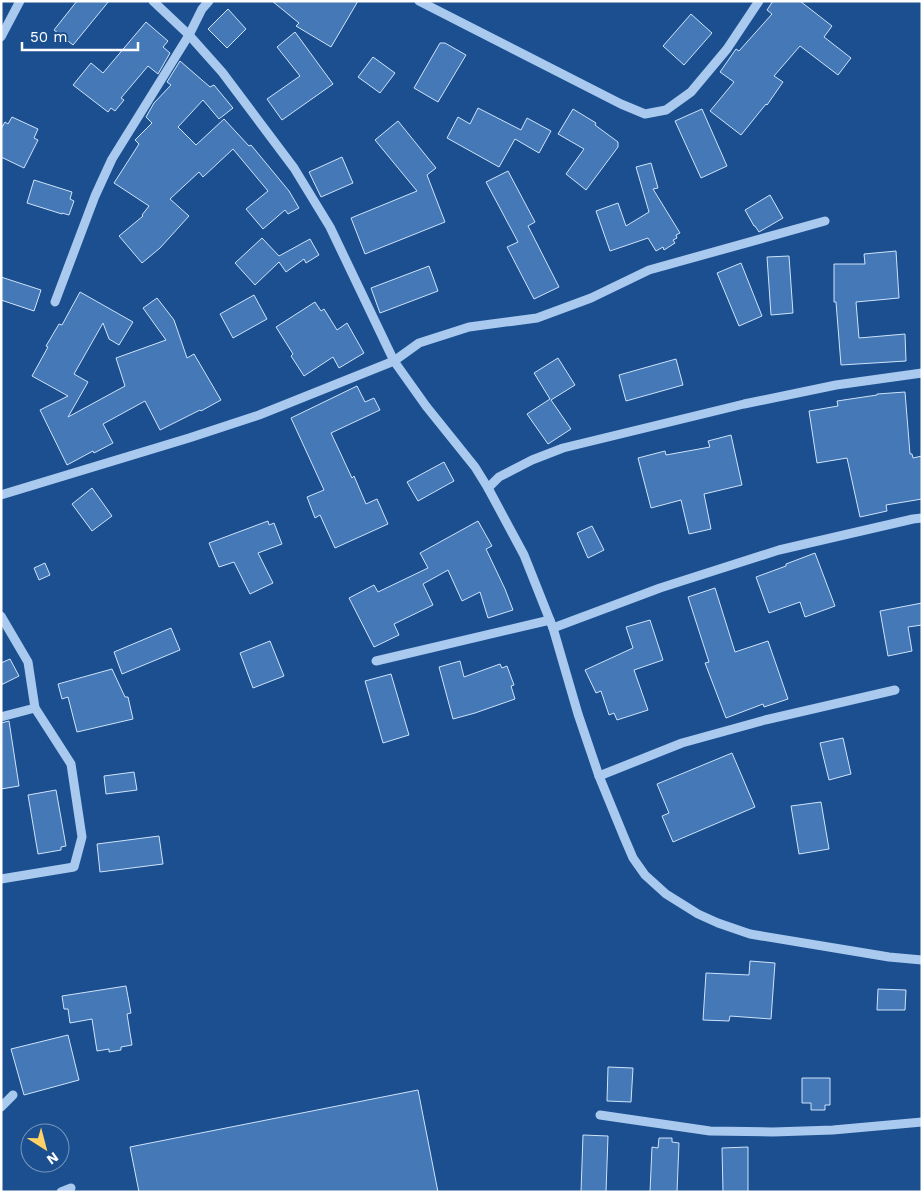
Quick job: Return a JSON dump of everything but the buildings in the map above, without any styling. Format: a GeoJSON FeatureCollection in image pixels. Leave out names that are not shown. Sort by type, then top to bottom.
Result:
{"type":"FeatureCollection","features":[{"type":"Feature","properties":{"kind":"street"},"geometry":{"type":"LineString","coordinates":[[1,37],[20,1]]}},
{"type":"Feature","properties":{"kind":"street"},"geometry":{"type":"LineString","coordinates":[[153,1],[189,35],[222,72],[294,168],[330,227],[394,360],[426,406],[475,467],[488,488],[524,555],[551,624],[599,776],[633,858],[645,875],[666,894],[698,914],[750,934],[922,960]]}},
{"type":"Feature","properties":{"kind":"street"},"geometry":{"type":"LineString","coordinates":[[55,302],[92,205],[112,159],[189,35],[202,9],[209,1]]}},
{"type":"Feature","properties":{"kind":"street"},"geometry":{"type":"LineString","coordinates":[[419,1],[621,104],[645,114],[666,110],[690,92],[727,49],[759,1]]}},
{"type":"Feature","properties":{"kind":"street"},"geometry":{"type":"LineString","coordinates":[[1,495],[259,416],[394,360],[420,343],[469,327],[537,318],[591,298],[649,270],[825,221]]}},
{"type":"Feature","properties":{"kind":"street"},"geometry":{"type":"LineString","coordinates":[[488,488],[499,477],[532,460],[563,448],[744,404],[836,385],[922,373]]}},
{"type":"Feature","properties":{"kind":"street"},"geometry":{"type":"LineString","coordinates":[[376,661],[551,624],[779,550],[922,518]]}},
{"type":"Feature","properties":{"kind":"street"},"geometry":{"type":"LineString","coordinates":[[1,616],[28,662],[36,708],[71,764],[82,837],[74,867],[1,879]]}},
{"type":"Feature","properties":{"kind":"street"},"geometry":{"type":"LineString","coordinates":[[599,776],[682,743],[765,720],[895,690]]}},
{"type":"Feature","properties":{"kind":"street"},"geometry":{"type":"LineString","coordinates":[[1,717],[36,708]]}},
{"type":"Feature","properties":{"kind":"street"},"geometry":{"type":"LineString","coordinates":[[1,1106],[13,1095]]}},
{"type":"Feature","properties":{"kind":"street"},"geometry":{"type":"LineString","coordinates":[[600,1115],[710,1130],[755,1132],[833,1130],[922,1122]]}},
{"type":"Feature","properties":{"kind":"street"},"geometry":{"type":"LineString","coordinates":[[61,1192],[71,1188]]}}]}
